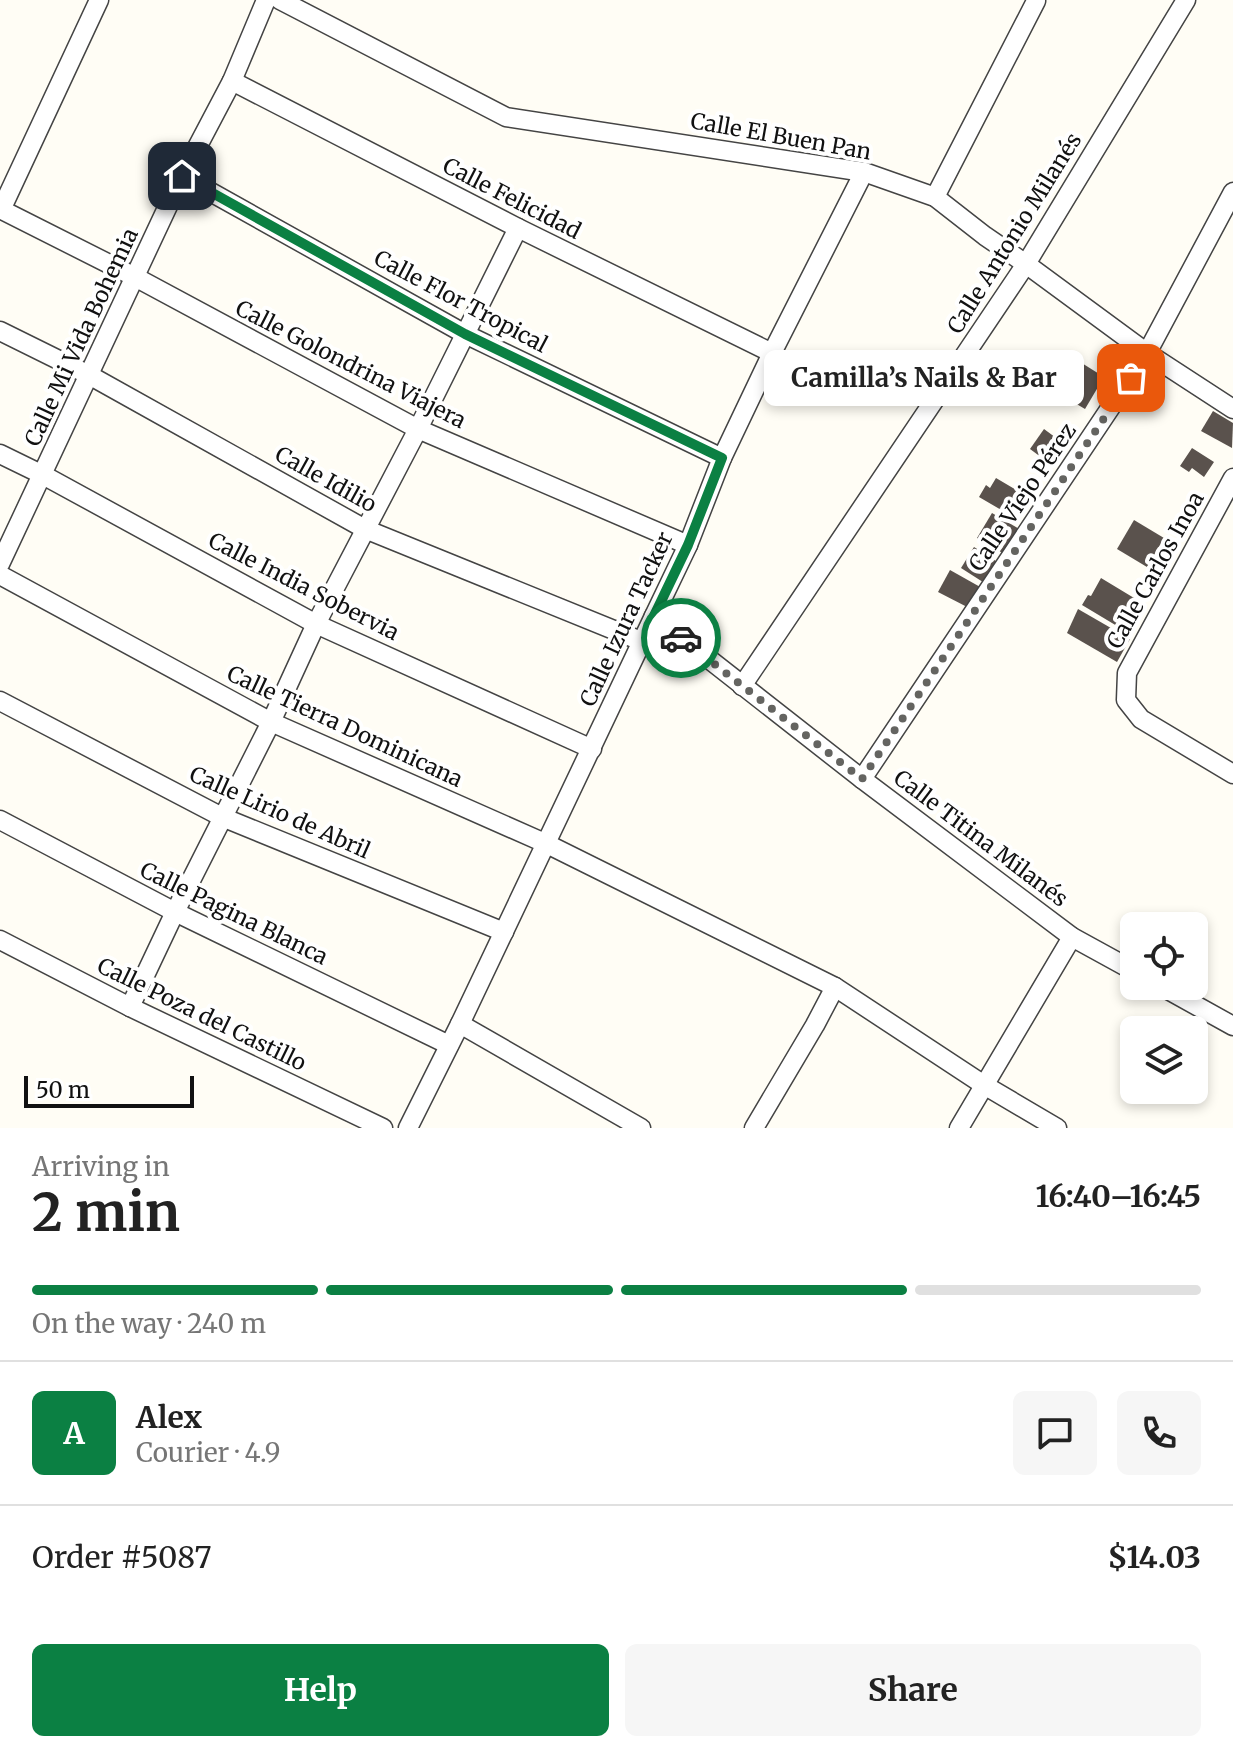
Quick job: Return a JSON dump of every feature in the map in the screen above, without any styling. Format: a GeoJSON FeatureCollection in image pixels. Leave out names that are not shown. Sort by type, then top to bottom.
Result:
{"type":"FeatureCollection","features":[{"type":"Feature","properties":{"kind":"street"},"geometry":{"type":"LineString","coordinates":[[1,209],[99,0]]}},
{"type":"Feature","properties":{"kind":"street","name":"Calle Mi Vida Bohemia"},"geometry":{"type":"LineString","coordinates":[[0,564],[182,176],[232,81],[266,0]]}},
{"type":"Feature","properties":{"kind":"street","name":"Calle El Buen Pan"},"geometry":{"type":"LineString","coordinates":[[280,0],[506,117],[864,172],[935,197],[1147,353],[1232,406]]}},
{"type":"Feature","properties":{"kind":"street","name":"Calle Antonio Milanés"},"geometry":{"type":"LineString","coordinates":[[742,686],[1026,264],[1186,0]]}},
{"type":"Feature","properties":{"kind":"street"},"geometry":{"type":"LineString","coordinates":[[935,197],[1036,1]]}},
{"type":"Feature","properties":{"kind":"street","name":"Calle Felicidad"},"geometry":{"type":"LineString","coordinates":[[232,81],[518,228],[772,353]]}},
{"type":"Feature","properties":{"kind":"street","name":"Calle Izura Tacker"},"geometry":{"type":"LineString","coordinates":[[408,1128],[688,545],[722,458],[772,353],[864,172]]}},
{"type":"Feature","properties":{"kind":"street","name":"Calle Flor Tropical"},"geometry":{"type":"LineString","coordinates":[[182,176],[465,334],[722,458]]}},
{"type":"Feature","properties":{"kind":"street","name":"Calle Viejo Pérez"},"geometry":{"type":"LineString","coordinates":[[862,779],[1147,353],[1233,192]]}},
{"type":"Feature","properties":{"kind":"street","name":"Calle Golondrina Viajera"},"geometry":{"type":"LineString","coordinates":[[1,209],[418,429],[688,545]]}},
{"type":"Feature","properties":{"kind":"street"},"geometry":{"type":"LineString","coordinates":[[130,1007],[316,624],[518,228]]}},
{"type":"Feature","properties":{"kind":"street","name":"Calle Idilio"},"geometry":{"type":"LineString","coordinates":[[0,331],[89,375],[365,529],[641,641]]}},
{"type":"Feature","properties":{"kind":"street","name":"Calle India Sobervia"},"geometry":{"type":"LineString","coordinates":[[0,454],[316,624],[592,749]]}},
{"type":"Feature","properties":{"kind":"street","name":"Calle Carlos Inoa"},"geometry":{"type":"LineString","coordinates":[[1233,478],[1127,673],[1126,700],[1141,719],[1233,774]]}},
{"type":"Feature","properties":{"kind":"street","name":"Calle Tierra Dominicana"},"geometry":{"type":"LineString","coordinates":[[0,575],[271,722],[547,844],[835,987],[984,1085],[1057,1128]]}},
{"type":"Feature","properties":{"kind":"street","name":"Calle Titina Milanés"},"geometry":{"type":"LineString","coordinates":[[654,616],[862,779],[1072,937],[1120,963]]}},
{"type":"Feature","properties":{"kind":"street","name":"Calle Lirio de Abril"},"geometry":{"type":"LineString","coordinates":[[0,701],[222,817],[504,932]]}},
{"type":"Feature","properties":{"kind":"street","name":"Calle Pagina Blanca"},"geometry":{"type":"LineString","coordinates":[[0,820],[175,912],[449,1045]]}},
{"type":"Feature","properties":{"kind":"street"},"geometry":{"type":"LineString","coordinates":[[959,1128],[1072,937]]}},
{"type":"Feature","properties":{"kind":"street","name":"Calle Poza del Castillo"},"geometry":{"type":"LineString","coordinates":[[0,940],[130,1007],[383,1128]]}},
{"type":"Feature","properties":{"kind":"street"},"geometry":{"type":"LineString","coordinates":[[754,1128],[835,987]]}},
{"type":"Feature","properties":{"kind":"street"},"geometry":{"type":"LineString","coordinates":[[1186,1000],[1233,1026]]}},
{"type":"Feature","properties":{"kind":"street"},"geometry":{"type":"LineString","coordinates":[[460,1024],[641,1128]]}},
{"type":"Feature","properties":{"kind":"building"},"geometry":{"type":"Polygon","coordinates":[[[1061,350],[1104,377],[1085,409],[1041,383],[1061,350]]]}},
{"type":"Feature","properties":{"kind":"building"},"geometry":{"type":"Polygon","coordinates":[[[1213,411],[1233,423],[1232,448],[1201,431],[1213,411]]]}},
{"type":"Feature","properties":{"kind":"building"},"geometry":{"type":"Polygon","coordinates":[[[1044,429],[1067,446],[1053,466],[1030,449],[1044,429]]]}},
{"type":"Feature","properties":{"kind":"building"},"geometry":{"type":"Polygon","coordinates":[[[1192,448],[1214,462],[1204,477],[1192,468],[1189,472],[1180,466],[1192,448]]]}},
{"type":"Feature","properties":{"kind":"building"},"geometry":{"type":"Polygon","coordinates":[[[996,478],[1028,497],[1015,518],[979,497],[986,485],[990,488],[996,478]]]}},
{"type":"Feature","properties":{"kind":"building"},"geometry":{"type":"Polygon","coordinates":[[[992,513],[1021,530],[1006,555],[977,538],[992,513]]]}},
{"type":"Feature","properties":{"kind":"building"},"geometry":{"type":"Polygon","coordinates":[[[1134,520],[1164,538],[1147,567],[1117,549],[1134,520]]]}},
{"type":"Feature","properties":{"kind":"building"},"geometry":{"type":"Polygon","coordinates":[[[1167,539],[1178,546],[1161,576],[1154,572],[1158,566],[1153,563],[1167,539]]]}},
{"type":"Feature","properties":{"kind":"building"},"geometry":{"type":"Polygon","coordinates":[[[974,547],[999,563],[986,584],[961,568],[974,547]]]}},
{"type":"Feature","properties":{"kind":"building"},"geometry":{"type":"Polygon","coordinates":[[[950,570],[982,588],[971,609],[938,592],[950,570]]]}},
{"type":"Feature","properties":{"kind":"building"},"geometry":{"type":"Polygon","coordinates":[[[1101,578],[1144,604],[1127,632],[1082,605],[1101,578]]]}},
{"type":"Feature","properties":{"kind":"building"},"geometry":{"type":"Polygon","coordinates":[[[1078,609],[1130,639],[1117,662],[1067,633],[1078,609]]]}},
{"type":"Feature","properties":{"kind":"way so far"},"geometry":{"type":"LineString","coordinates":[[681,638],[862,779],[1131,378]]}},
{"type":"Feature","properties":{"kind":"place","name":"Camilla’s Nails & Bar"},"geometry":{"type":"Point","coordinates":[1131,378]}},
{"type":"Feature","properties":{"kind":"route"},"geometry":{"type":"LineString","coordinates":[[182,176],[465,334],[722,458],[688,545],[654,616],[681,638]]}}]}
